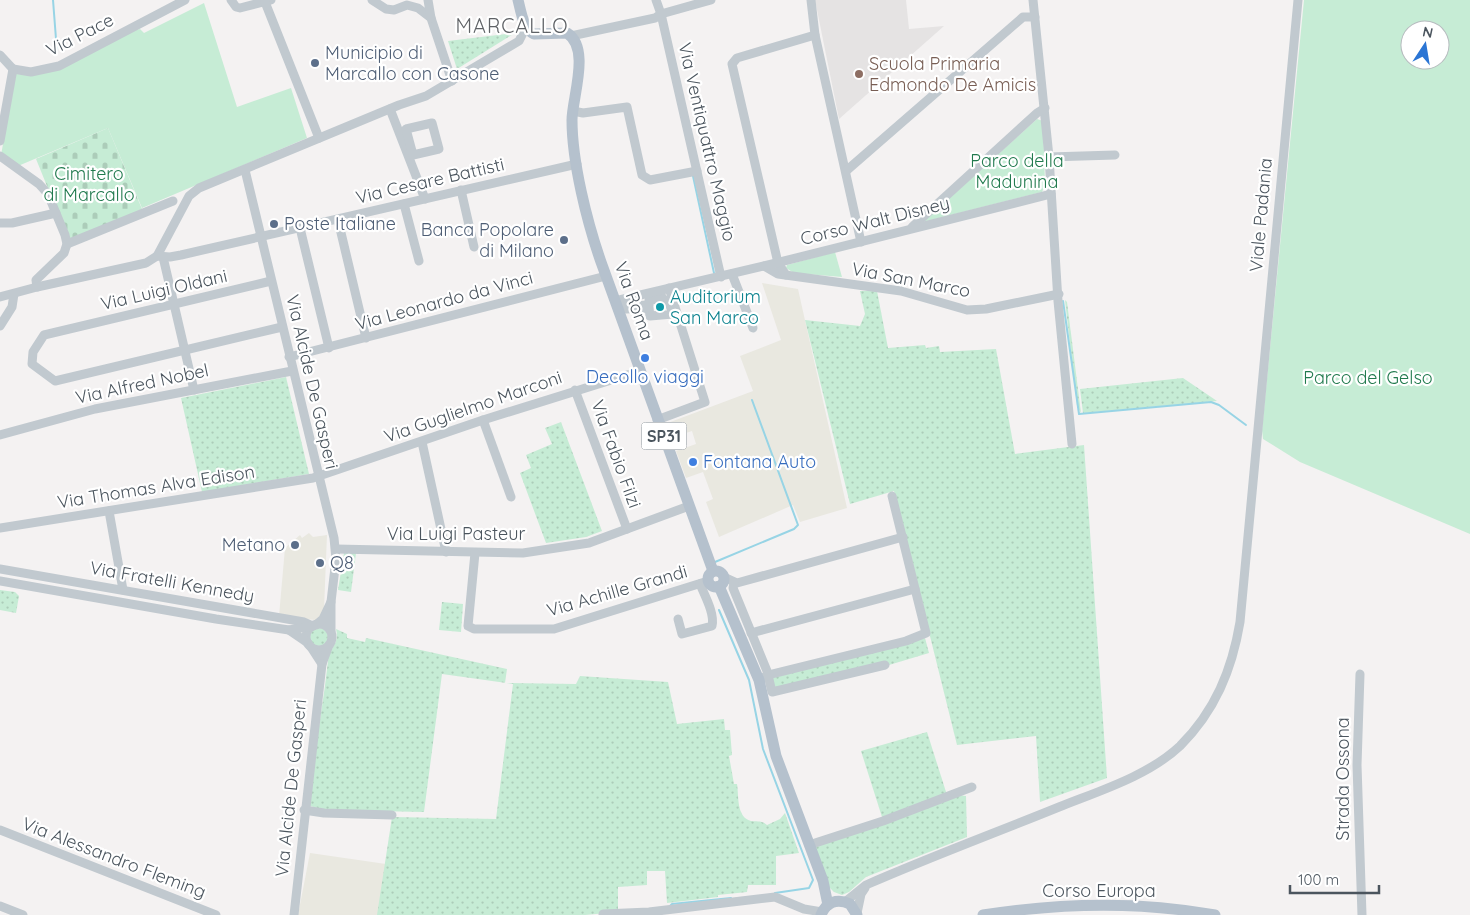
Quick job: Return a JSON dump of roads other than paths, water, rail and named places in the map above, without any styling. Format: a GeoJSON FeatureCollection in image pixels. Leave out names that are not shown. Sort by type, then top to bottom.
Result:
{"type":"FeatureCollection","features":[{"type":"Feature","properties":{"kind":"main road"},"geometry":{"type":"LineString","coordinates":[[518,0],[526,27],[531,33],[562,33],[571,36]]}},
{"type":"Feature","properties":{"kind":"main road","name":"Via Roma"},"geometry":{"type":"LineString","coordinates":[[571,36],[578,51],[579,64],[572,122],[577,164],[588,222],[689,506],[707,579]]}},
{"type":"Feature","properties":{"kind":"main road"},"geometry":{"type":"LineString","coordinates":[[707,579],[714,587],[726,582],[763,677],[763,701],[776,756],[823,881],[831,893],[850,904],[857,914]]}},
{"type":"Feature","properties":{"kind":"main road"},"geometry":{"type":"LineString","coordinates":[[823,881],[824,910],[843,901]]}},
{"type":"Feature","properties":{"kind":"main road","name":"Corso Europa"},"geometry":{"type":"LineString","coordinates":[[983,915],[1064,906],[1215,915]]}},
{"type":"Feature","properties":{"kind":"street","name":"Via Pace"},"geometry":{"type":"LineString","coordinates":[[13,69],[31,72],[59,66],[185,0]]}},
{"type":"Feature","properties":{"kind":"street"},"geometry":{"type":"LineString","coordinates":[[232,0],[236,7],[240,8],[268,1],[283,50],[300,85],[320,138]]}},
{"type":"Feature","properties":{"kind":"street"},"geometry":{"type":"LineString","coordinates":[[372,0],[386,9],[394,10],[407,4],[418,8],[431,18]]}},
{"type":"Feature","properties":{"kind":"street"},"geometry":{"type":"LineString","coordinates":[[428,0],[431,18],[452,81]]}},
{"type":"Feature","properties":{"kind":"street","name":"Via Ventiquattro Maggio"},"geometry":{"type":"LineString","coordinates":[[656,0],[662,14],[721,277]]}},
{"type":"Feature","properties":{"kind":"street"},"geometry":{"type":"LineString","coordinates":[[571,36],[655,18],[662,14],[711,0]]}},
{"type":"Feature","properties":{"kind":"street"},"geometry":{"type":"LineString","coordinates":[[811,0],[816,35],[861,242]]}},
{"type":"Feature","properties":{"kind":"street"},"geometry":{"type":"LineString","coordinates":[[1033,0],[1045,108],[1072,444]]}},
{"type":"Feature","properties":{"kind":"street","name":"Viale Padania"},"geometry":{"type":"LineString","coordinates":[[866,885],[1116,784],[1150,767],[1179,747],[1216,699],[1227,676],[1235,650],[1240,622],[1298,0]]}},
{"type":"Feature","properties":{"kind":"street"},"geometry":{"type":"LineString","coordinates":[[846,170],[1023,18],[1035,17]]}},
{"type":"Feature","properties":{"kind":"street"},"geometry":{"type":"LineString","coordinates":[[194,390],[164,257],[194,191],[390,109],[426,96],[519,41],[526,27]]}},
{"type":"Feature","properties":{"kind":"street"},"geometry":{"type":"LineString","coordinates":[[786,275],[778,263],[732,66],[737,58],[816,35]]}},
{"type":"Feature","properties":{"kind":"street"},"geometry":{"type":"LineString","coordinates":[[0,56],[13,69],[0,140]]}},
{"type":"Feature","properties":{"kind":"street"},"geometry":{"type":"LineString","coordinates":[[573,111],[582,113],[627,106],[642,174],[650,180],[697,170]]}},
{"type":"Feature","properties":{"kind":"street"},"geometry":{"type":"LineString","coordinates":[[910,228],[1037,113],[1045,108]]}},
{"type":"Feature","properties":{"kind":"street"},"geometry":{"type":"LineString","coordinates":[[390,109],[425,199]]}},
{"type":"Feature","properties":{"kind":"street"},"geometry":{"type":"LineString","coordinates":[[1049,157],[1115,154]]}},
{"type":"Feature","properties":{"kind":"street"},"geometry":{"type":"LineString","coordinates":[[0,156],[39,184],[48,194],[67,244],[64,253],[36,280],[37,287]]}},
{"type":"Feature","properties":{"kind":"street","name":"Via Cesare Battisti"},"geometry":{"type":"LineString","coordinates":[[0,297],[146,263],[164,257],[338,220],[577,164]]}},
{"type":"Feature","properties":{"kind":"street","name":"Via Alcide De Gasperi"},"geometry":{"type":"LineString","coordinates":[[245,170],[336,549],[331,602],[331,631]]}},
{"type":"Feature","properties":{"kind":"street"},"geometry":{"type":"LineString","coordinates":[[460,190],[474,247]]}},
{"type":"Feature","properties":{"kind":"street","name":"Corso Walt Disney"},"geometry":{"type":"LineString","coordinates":[[764,266],[1052,194]]}},
{"type":"Feature","properties":{"kind":"street"},"geometry":{"type":"LineString","coordinates":[[67,244],[173,201]]}},
{"type":"Feature","properties":{"kind":"street"},"geometry":{"type":"LineString","coordinates":[[404,204],[419,261]]}},
{"type":"Feature","properties":{"kind":"street"},"geometry":{"type":"LineString","coordinates":[[0,223],[12,223],[56,213]]}},
{"type":"Feature","properties":{"kind":"street"},"geometry":{"type":"LineString","coordinates":[[338,220],[366,338]]}},
{"type":"Feature","properties":{"kind":"street"},"geometry":{"type":"LineString","coordinates":[[300,228],[329,348]]}},
{"type":"Feature","properties":{"kind":"street"},"geometry":{"type":"LineString","coordinates":[[615,301],[764,266]]}},
{"type":"Feature","properties":{"kind":"street","name":"Via San Marco"},"geometry":{"type":"LineString","coordinates":[[764,266],[770,272],[901,291],[967,310],[986,309],[1059,294]]}},
{"type":"Feature","properties":{"kind":"street"},"geometry":{"type":"LineString","coordinates":[[732,274],[753,328]]}},
{"type":"Feature","properties":{"kind":"street","name":"Via Leonardo da Vinci"},"geometry":{"type":"LineString","coordinates":[[289,357],[606,276]]}},
{"type":"Feature","properties":{"kind":"street","name":"Via Luigi Oldani"},"geometry":{"type":"LineString","coordinates":[[184,350],[53,380],[37,369],[32,360],[32,352],[44,335],[271,281]]}},
{"type":"Feature","properties":{"kind":"street"},"geometry":{"type":"LineString","coordinates":[[658,420],[705,402],[669,288]]}},
{"type":"Feature","properties":{"kind":"street"},"geometry":{"type":"LineString","coordinates":[[662,293],[664,301],[668,300],[673,314],[650,316],[650,308],[626,310],[624,305],[628,302],[630,306],[649,305],[649,300],[662,299],[662,293]]}},
{"type":"Feature","properties":{"kind":"street"},"geometry":{"type":"LineString","coordinates":[[0,326],[12,308],[14,294]]}},
{"type":"Feature","properties":{"kind":"street"},"geometry":{"type":"LineString","coordinates":[[184,350],[282,327]]}},
{"type":"Feature","properties":{"kind":"street","name":"Via Alfred Nobel"},"geometry":{"type":"LineString","coordinates":[[0,435],[94,409],[292,371]]}},
{"type":"Feature","properties":{"kind":"street","name":"Via Guglielmo Marconi"},"geometry":{"type":"LineString","coordinates":[[318,477],[483,420],[640,371]]}},
{"type":"Feature","properties":{"kind":"street","name":"Via Fabio Filzi"},"geometry":{"type":"LineString","coordinates":[[575,390],[627,529]]}},
{"type":"Feature","properties":{"kind":"street"},"geometry":{"type":"LineString","coordinates":[[483,420],[512,497]]}},
{"type":"Feature","properties":{"kind":"street"},"geometry":{"type":"LineString","coordinates":[[422,442],[446,552]]}},
{"type":"Feature","properties":{"kind":"street","name":"Via Thomas Alva Edison"},"geometry":{"type":"LineString","coordinates":[[0,528],[318,477]]}},
{"type":"Feature","properties":{"kind":"street"},"geometry":{"type":"LineString","coordinates":[[763,677],[906,641],[926,633],[892,496]]}},
{"type":"Feature","properties":{"kind":"street","name":"Via Luigi Pasteur"},"geometry":{"type":"LineString","coordinates":[[336,549],[523,553],[589,543],[689,506]]}},
{"type":"Feature","properties":{"kind":"street"},"geometry":{"type":"LineString","coordinates":[[108,511],[123,590]]}},
{"type":"Feature","properties":{"kind":"street"},"geometry":{"type":"LineString","coordinates":[[726,582],[903,537]]}},
{"type":"Feature","properties":{"kind":"street","name":"Via Achille Grandi"},"geometry":{"type":"LineString","coordinates":[[475,553],[468,626],[474,629],[554,629],[707,579],[712,626],[682,634],[678,619]]}},
{"type":"Feature","properties":{"kind":"street","name":"Via Fratelli Kennedy"},"geometry":{"type":"LineString","coordinates":[[0,569],[315,625]]}},
{"type":"Feature","properties":{"kind":"street","name":"Via Fratelli Kennedy"},"geometry":{"type":"LineString","coordinates":[[0,581],[289,630],[315,625]]}},
{"type":"Feature","properties":{"kind":"street"},"geometry":{"type":"LineString","coordinates":[[726,582],[733,588],[751,633],[763,677],[772,692],[885,665]]}},
{"type":"Feature","properties":{"kind":"street"},"geometry":{"type":"LineString","coordinates":[[751,633],[915,589]]}},
{"type":"Feature","properties":{"kind":"street","name":"Via Alcide De Gasperi"},"geometry":{"type":"LineString","coordinates":[[315,625],[324,620],[331,602]]}},
{"type":"Feature","properties":{"kind":"street"},"geometry":{"type":"LineString","coordinates":[[310,645],[318,650],[329,645],[332,638],[331,631],[323,625],[315,625],[307,635],[310,645],[322,664]]}},
{"type":"Feature","properties":{"kind":"street","name":"Via Fratelli Kennedy"},"geometry":{"type":"LineString","coordinates":[[289,630],[310,645]]}},
{"type":"Feature","properties":{"kind":"street","name":"Via Alcide De Gasperi"},"geometry":{"type":"LineString","coordinates":[[294,915],[303,839],[304,810],[322,664],[329,645]]}},
{"type":"Feature","properties":{"kind":"street","name":"Strada Ossona"},"geometry":{"type":"LineString","coordinates":[[1360,674],[1357,766],[1362,915]]}},
{"type":"Feature","properties":{"kind":"street"},"geometry":{"type":"LineString","coordinates":[[809,845],[883,821],[972,787]]}},
{"type":"Feature","properties":{"kind":"street"},"geometry":{"type":"LineString","coordinates":[[304,810],[324,813],[392,815]]}},
{"type":"Feature","properties":{"kind":"street","name":"Via Alessandro Fleming"},"geometry":{"type":"LineString","coordinates":[[0,830],[216,915]]}},
{"type":"Feature","properties":{"kind":"street"},"geometry":{"type":"LineString","coordinates":[[843,901],[866,885]]}},
{"type":"Feature","properties":{"kind":"street"},"geometry":{"type":"LineString","coordinates":[[857,914],[860,894],[866,885]]}},
{"type":"Feature","properties":{"kind":"street"},"geometry":{"type":"LineString","coordinates":[[603,914],[649,914],[775,897],[804,910],[824,910]]}},
{"type":"Feature","properties":{"kind":"street"},"geometry":{"type":"LineString","coordinates":[[0,906],[22,915]]}},
{"type":"Feature","properties":{"kind":"waterway"},"geometry":{"type":"LineString","coordinates":[[53,0],[57,52]]}},
{"type":"Feature","properties":{"kind":"waterway"},"geometry":{"type":"LineString","coordinates":[[693,176],[714,273]]}},
{"type":"Feature","properties":{"kind":"waterway"},"geometry":{"type":"LineString","coordinates":[[1063,301],[1079,414],[1211,402],[1219,405],[1246,425]]}},
{"type":"Feature","properties":{"kind":"waterway"},"geometry":{"type":"LineString","coordinates":[[715,562],[794,529],[798,525],[752,400]]}},
{"type":"Feature","properties":{"kind":"waterway"},"geometry":{"type":"LineString","coordinates":[[719,610],[749,680],[763,749],[813,880],[809,888],[775,893]]}},
{"type":"Feature","properties":{"kind":"waterway"},"geometry":{"type":"LineString","coordinates":[[669,907],[672,904],[731,898]]}},
{"type":"Feature","properties":{"kind":"place","name":"Municipio di Marcallo con Casone"},"geometry":{"type":"Point","coordinates":[315,63]}},
{"type":"Feature","properties":{"kind":"place","name":"Scuola Primaria Edmondo De Amicis"},"geometry":{"type":"Point","coordinates":[859,74]}},
{"type":"Feature","properties":{"kind":"place","name":"Poste Italiane"},"geometry":{"type":"Point","coordinates":[274,224]}},
{"type":"Feature","properties":{"kind":"place","name":"Banca Popolare di Milano"},"geometry":{"type":"Point","coordinates":[564,240]}},
{"type":"Feature","properties":{"kind":"place","name":"Auditorium San Marco"},"geometry":{"type":"Point","coordinates":[660,307]}},
{"type":"Feature","properties":{"kind":"place","name":"Decollo viaggi"},"geometry":{"type":"Point","coordinates":[645,358]}},
{"type":"Feature","properties":{"kind":"place","name":"Fontana Auto"},"geometry":{"type":"Point","coordinates":[693,462]}},
{"type":"Feature","properties":{"kind":"place","name":"Metano"},"geometry":{"type":"Point","coordinates":[295,545]}},
{"type":"Feature","properties":{"kind":"place","name":"Q8"},"geometry":{"type":"Point","coordinates":[320,563]}},
{"type":"Feature","properties":{"kind":"district","name":"MARCALLO"},"geometry":{"type":"Point","coordinates":[512,26]}},
{"type":"Feature","properties":{"kind":"park label","name":"Parco della Madunina"},"geometry":{"type":"Point","coordinates":[1017,171]}},
{"type":"Feature","properties":{"kind":"park label","name":"Cimitero di Marcallo"},"geometry":{"type":"Point","coordinates":[89,184]}},
{"type":"Feature","properties":{"kind":"park label","name":"Parco del Gelso"},"geometry":{"type":"Point","coordinates":[1368,378]}}]}
